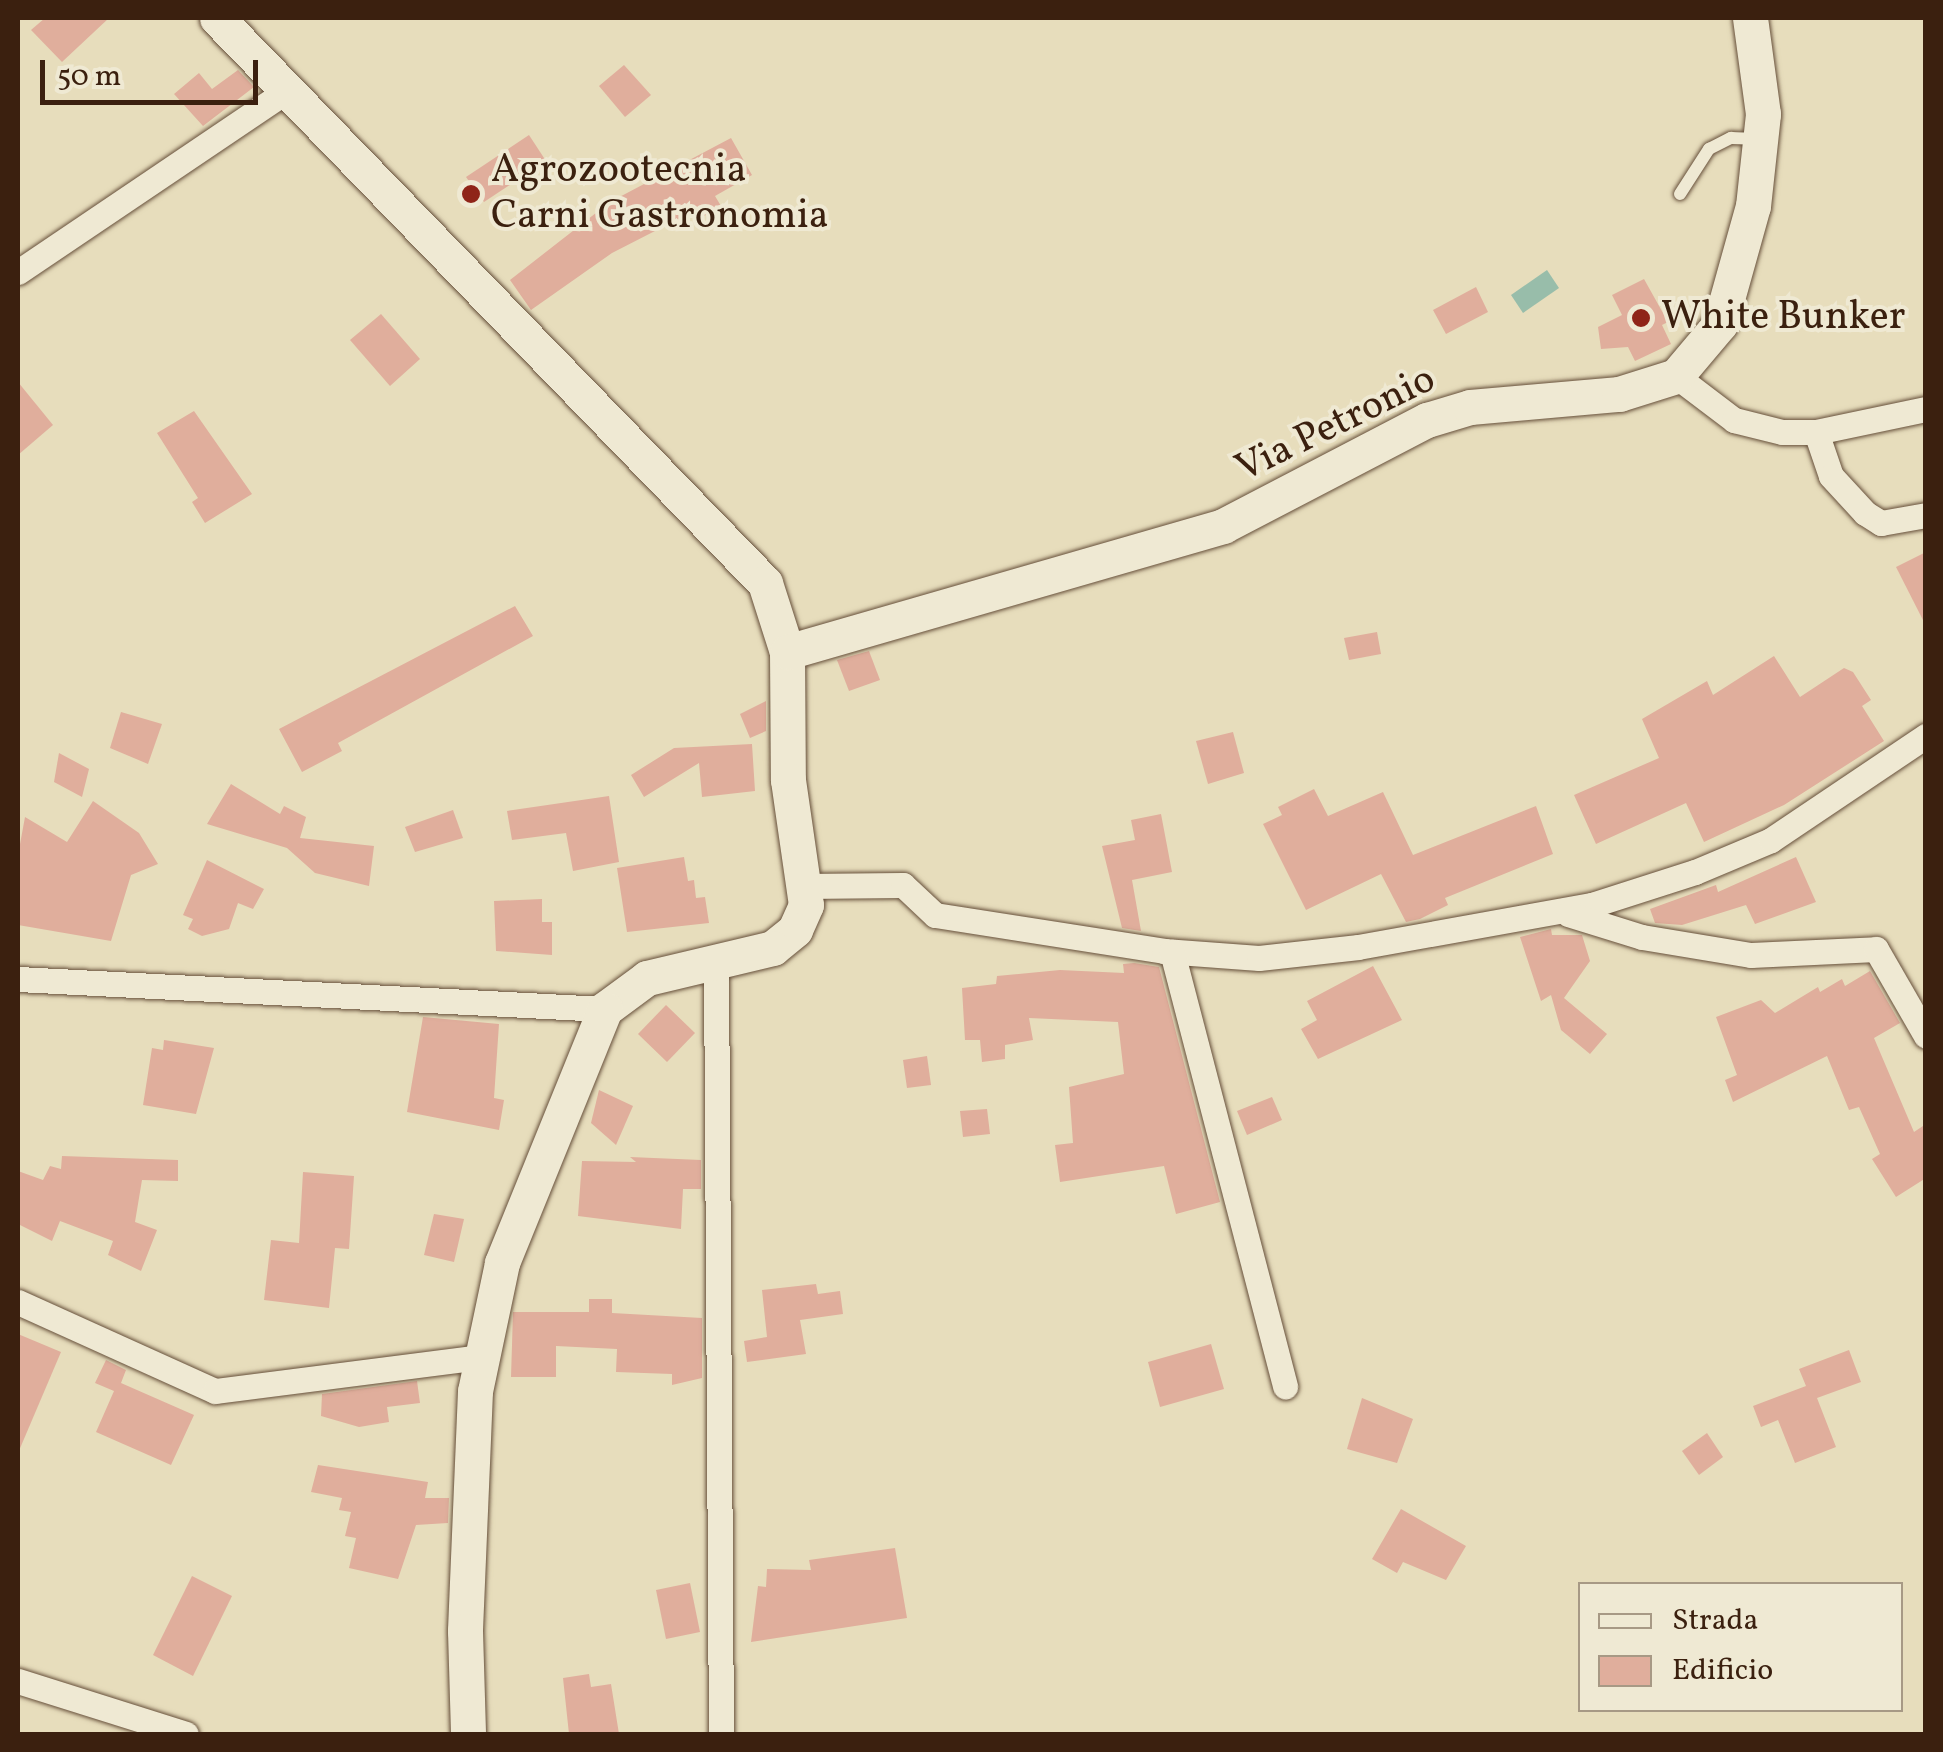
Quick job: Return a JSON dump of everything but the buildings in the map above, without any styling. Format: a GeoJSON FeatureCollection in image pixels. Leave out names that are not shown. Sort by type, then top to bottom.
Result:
{"type":"FeatureCollection","features":[{"type":"Feature","properties":{"kind":"street"},"geometry":{"type":"LineString","coordinates":[[217,18],[766,583],[787,652],[788,780],[806,905],[795,930],[772,948],[716,966],[647,978],[605,1009],[502,1264],[479,1357],[465,1631],[468,1734]]}},
{"type":"Feature","properties":{"kind":"street"},"geometry":{"type":"LineString","coordinates":[[1750,18],[1763,140],[1720,324],[1676,376],[1705,404],[1734,420],[1782,432],[1816,432],[1926,409]]}},
{"type":"Feature","properties":{"kind":"street"},"geometry":{"type":"LineString","coordinates":[[18,272],[288,90]]}},
{"type":"Feature","properties":{"kind":"street","name":"Via Petronio"},"geometry":{"type":"LineString","coordinates":[[787,652],[1223,526],[1427,420],[1470,407],[1620,394],[1676,376]]}},
{"type":"Feature","properties":{"kind":"street"},"geometry":{"type":"LineString","coordinates":[[1816,432],[1831,476],[1865,513],[1880,523],[1926,515]]}},
{"type":"Feature","properties":{"kind":"street"},"geometry":{"type":"LineString","coordinates":[[804,886],[903,884],[935,915],[1172,952],[1279,956],[1557,912],[1695,872],[1771,840],[1926,736]]}},
{"type":"Feature","properties":{"kind":"street"},"geometry":{"type":"LineString","coordinates":[[1557,912],[1642,937],[1751,955],[1876,948],[1926,1036]]}},
{"type":"Feature","properties":{"kind":"street"},"geometry":{"type":"LineString","coordinates":[[1172,952],[1285,1386]]}},
{"type":"Feature","properties":{"kind":"street"},"geometry":{"type":"LineString","coordinates":[[716,966],[721,1734]]}},
{"type":"Feature","properties":{"kind":"street"},"geometry":{"type":"LineString","coordinates":[[18,979],[605,1009]]}},
{"type":"Feature","properties":{"kind":"street"},"geometry":{"type":"LineString","coordinates":[[18,1302],[215,1391],[479,1357]]}},
{"type":"Feature","properties":{"kind":"street"},"geometry":{"type":"LineString","coordinates":[[18,1681],[186,1734]]}},
{"type":"Feature","properties":{"kind":"lane"},"geometry":{"type":"LineString","coordinates":[[1680,194],[1709,148],[1731,138],[1763,140]]}},
{"type":"Feature","properties":{"kind":"shaded area"},"geometry":{"type":"Polygon","coordinates":[[[1547,270],[1559,288],[1523,313],[1511,295],[1547,270]]]}},
{"type":"Feature","properties":{"kind":"place","name":"Agrozootecnia Carni Gastronomia"},"geometry":{"type":"Point","coordinates":[471,194]}},
{"type":"Feature","properties":{"kind":"place","name":"White Bunker"},"geometry":{"type":"Point","coordinates":[1641,318]}}]}
